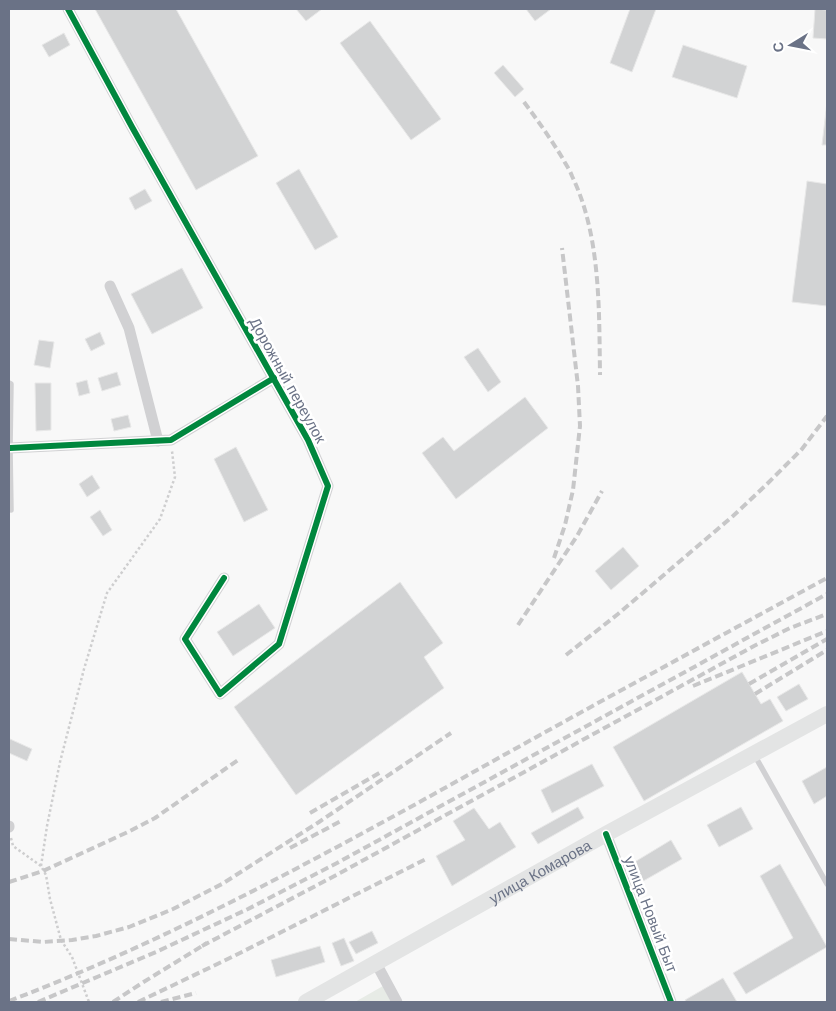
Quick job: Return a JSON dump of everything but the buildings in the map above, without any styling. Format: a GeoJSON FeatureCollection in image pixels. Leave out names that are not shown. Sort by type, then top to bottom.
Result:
{"type":"FeatureCollection","features":[{"type":"Feature","properties":{"kind":"main road","name":"улица Комарова"},"geometry":{"type":"LineString","coordinates":[[306,1002],[606,834],[827,714]]}},
{"type":"Feature","properties":{"kind":"street","name":"Дорожный переулок"},"geometry":{"type":"LineString","coordinates":[[68,9],[132,128],[308,440],[328,486],[279,644],[220,694],[185,638],[224,578]]}},
{"type":"Feature","properties":{"kind":"street"},"geometry":{"type":"LineString","coordinates":[[110,286],[129,328],[158,441]]}},
{"type":"Feature","properties":{"kind":"street"},"geometry":{"type":"LineString","coordinates":[[10,448],[171,440],[274,378]]}},
{"type":"Feature","properties":{"kind":"street","name":"улица Новый Быт"},"geometry":{"type":"LineString","coordinates":[[606,834],[671,1002]]}},
{"type":"Feature","properties":{"kind":"street"},"geometry":{"type":"LineString","coordinates":[[376,963],[397,1002]]}},
{"type":"Feature","properties":{"kind":"lane"},"geometry":{"type":"LineString","coordinates":[[9,383],[11,384],[11,510]]}},
{"type":"Feature","properties":{"kind":"lane"},"geometry":{"type":"LineString","coordinates":[[754,754],[827,884]]}},
{"type":"Feature","properties":{"kind":"path"},"geometry":{"type":"LineString","coordinates":[[41,866],[60,762],[84,669],[104,602],[107,593],[160,519],[175,477],[171,440]]}},
{"type":"Feature","properties":{"kind":"path"},"geometry":{"type":"LineString","coordinates":[[9,827],[13,846],[41,866],[46,875],[61,940],[72,957],[89,1002]]}},
{"type":"Feature","properties":{"kind":"shaded area"},"geometry":{"type":"Polygon","coordinates":[[[383,986],[391,1002],[355,1002],[383,986]]]}},
{"type":"Feature","properties":{"kind":"railway"},"geometry":{"type":"LineString","coordinates":[[524,102],[549,137],[569,170],[581,199],[588,223],[593,248],[598,299],[600,375]]}},
{"type":"Feature","properties":{"kind":"railway"},"geometry":{"type":"LineString","coordinates":[[554,558],[565,525],[573,490],[580,426],[578,386],[562,248]]}},
{"type":"Feature","properties":{"kind":"railway"},"geometry":{"type":"LineString","coordinates":[[566,655],[618,614],[733,516],[802,449],[827,416]]}},
{"type":"Feature","properties":{"kind":"railway"},"geometry":{"type":"LineString","coordinates":[[518,625],[577,536],[602,491]]}},
{"type":"Feature","properties":{"kind":"railway"},"geometry":{"type":"LineString","coordinates":[[9,1001],[131,950],[252,892],[827,578]]}},
{"type":"Feature","properties":{"kind":"railway"},"geometry":{"type":"LineString","coordinates":[[38,1002],[156,952],[248,909],[337,863],[827,594]]}},
{"type":"Feature","properties":{"kind":"railway"},"geometry":{"type":"LineString","coordinates":[[202,946],[340,873],[754,646],[790,628],[827,614]]}},
{"type":"Feature","properties":{"kind":"railway"},"geometry":{"type":"LineString","coordinates":[[693,686],[827,631]]}},
{"type":"Feature","properties":{"kind":"railway"},"geometry":{"type":"LineString","coordinates":[[749,684],[827,639]]}},
{"type":"Feature","properties":{"kind":"railway"},"geometry":{"type":"LineString","coordinates":[[755,694],[827,650]]}},
{"type":"Feature","properties":{"kind":"railway"},"geometry":{"type":"LineString","coordinates":[[9,939],[43,942],[96,936],[129,927],[173,909],[222,884],[319,822],[451,733]]}},
{"type":"Feature","properties":{"kind":"railway"},"geometry":{"type":"LineString","coordinates":[[9,882],[43,871],[155,818],[238,760]]}},
{"type":"Feature","properties":{"kind":"railway"},"geometry":{"type":"LineString","coordinates":[[310,813],[381,772]]}},
{"type":"Feature","properties":{"kind":"railway"},"geometry":{"type":"LineString","coordinates":[[290,848],[341,821]]}},
{"type":"Feature","properties":{"kind":"railway"},"geometry":{"type":"LineString","coordinates":[[138,1002],[428,858]]}},
{"type":"Feature","properties":{"kind":"railway"},"geometry":{"type":"LineString","coordinates":[[113,1002],[207,943]]}},
{"type":"Feature","properties":{"kind":"railway"},"geometry":{"type":"LineString","coordinates":[[161,1002],[196,993]]}},
{"type":"Feature","properties":{"kind":"cycle path"},"geometry":{"type":"LineString","coordinates":[[68,9],[308,440],[328,486],[279,644],[220,694],[185,639],[224,578]]}},
{"type":"Feature","properties":{"kind":"cycle path"},"geometry":{"type":"LineString","coordinates":[[10,448],[171,440],[274,378]]}},
{"type":"Feature","properties":{"kind":"cycle path"},"geometry":{"type":"LineString","coordinates":[[606,834],[671,1002]]}}]}
